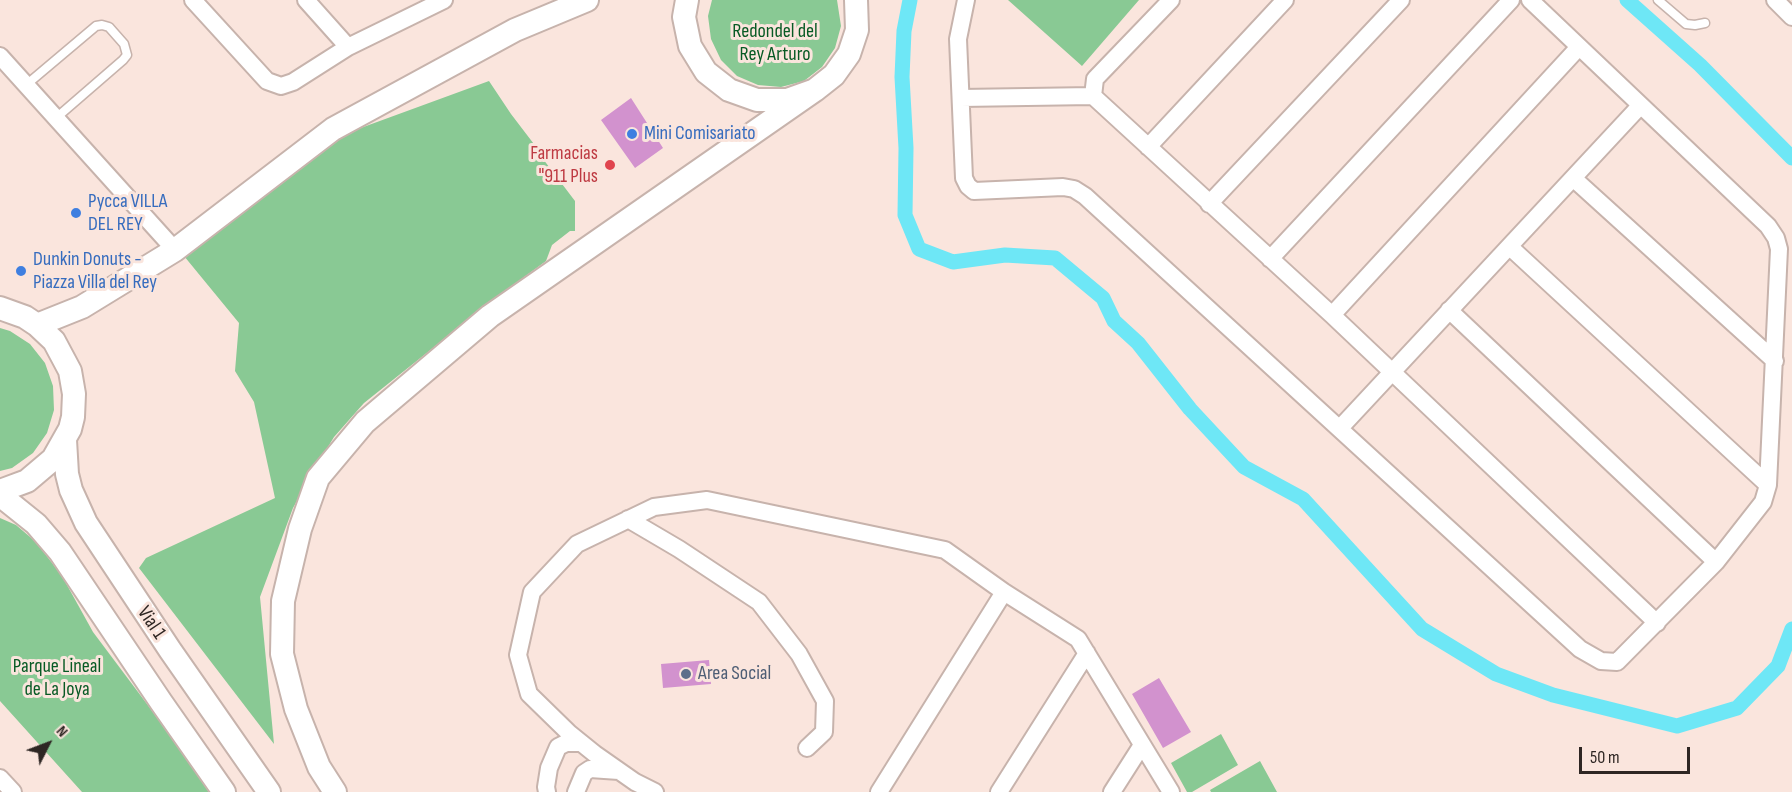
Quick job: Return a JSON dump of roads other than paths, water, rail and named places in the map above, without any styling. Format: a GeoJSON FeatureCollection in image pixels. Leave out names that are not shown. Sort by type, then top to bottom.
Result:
{"type":"FeatureCollection","features":[{"type":"Feature","properties":{"kind":"street"},"geometry":{"type":"LineString","coordinates":[[193,0],[267,81],[281,86],[293,82],[419,5],[444,0]]}},
{"type":"Feature","properties":{"kind":"street"},"geometry":{"type":"LineString","coordinates":[[306,0],[348,47]]}},
{"type":"Feature","properties":{"kind":"street"},"geometry":{"type":"LineString","coordinates":[[37,325],[82,307],[175,249],[333,129],[515,30],[587,0]]}},
{"type":"Feature","properties":{"kind":"street"},"geometry":{"type":"LineString","coordinates":[[687,0],[684,17],[690,46],[706,72],[729,90],[757,100],[787,100],[815,90]]}},
{"type":"Feature","properties":{"kind":"street"},"geometry":{"type":"LineString","coordinates":[[966,0],[958,39],[964,178],[968,186],[974,191],[1064,187],[1085,195],[1580,649],[1600,661],[1617,662],[1716,562],[1763,502],[1768,485],[1779,249],[1776,238],[1768,226],[1530,0]]}},
{"type":"Feature","properties":{"kind":"street"},"geometry":{"type":"LineString","coordinates":[[1093,96],[1095,79],[1171,0]]}},
{"type":"Feature","properties":{"kind":"street"},"geometry":{"type":"LineString","coordinates":[[1148,147],[1285,0]]}},
{"type":"Feature","properties":{"kind":"street"},"geometry":{"type":"LineString","coordinates":[[1209,204],[1401,0]]}},
{"type":"Feature","properties":{"kind":"street"},"geometry":{"type":"LineString","coordinates":[[1270,259],[1511,0]]}},
{"type":"Feature","properties":{"kind":"street"},"geometry":{"type":"LineString","coordinates":[[1774,0],[1792,17]]}},
{"type":"Feature","properties":{"kind":"street"},"geometry":{"type":"LineString","coordinates":[[334,792],[319,767],[296,709],[282,654],[283,601],[300,529],[318,478],[365,422],[490,316],[834,75],[849,54],[857,30],[858,2]]}},
{"type":"Feature","properties":{"kind":"street"},"geometry":{"type":"LineString","coordinates":[[1332,315],[1579,47]]}},
{"type":"Feature","properties":{"kind":"street"},"geometry":{"type":"LineString","coordinates":[[0,56],[175,249]]}},
{"type":"Feature","properties":{"kind":"street"},"geometry":{"type":"LineString","coordinates":[[961,98],[1093,96],[1332,315],[1657,623]]}},
{"type":"Feature","properties":{"kind":"street"},"geometry":{"type":"LineString","coordinates":[[1340,428],[1640,106]]}},
{"type":"Feature","properties":{"kind":"street"},"geometry":{"type":"LineString","coordinates":[[1573,178],[1775,361]]}},
{"type":"Feature","properties":{"kind":"street"},"geometry":{"type":"LineString","coordinates":[[1510,246],[1768,485]]}},
{"type":"Feature","properties":{"kind":"street"},"geometry":{"type":"LineString","coordinates":[[0,308],[13,311],[37,325],[54,341],[70,372],[74,406],[65,440],[53,459],[37,474],[0,493]]}},
{"type":"Feature","properties":{"kind":"street"},"geometry":{"type":"LineString","coordinates":[[1449,310],[1716,562]]}},
{"type":"Feature","properties":{"kind":"street","name":"Vial 1"},"geometry":{"type":"LineString","coordinates":[[65,440],[67,474],[71,490],[86,523],[170,650],[269,792]]}},
{"type":"Feature","properties":{"kind":"street","name":"Vial 1"},"geometry":{"type":"LineString","coordinates":[[0,493],[36,524],[60,552],[224,792]]}},
{"type":"Feature","properties":{"kind":"street"},"geometry":{"type":"LineString","coordinates":[[655,792],[632,787],[620,771],[581,743],[529,693],[518,655],[532,592],[577,543],[654,507],[707,500],[945,550],[1004,592],[1078,639],[1170,792]]}},
{"type":"Feature","properties":{"kind":"street"},"geometry":{"type":"LineString","coordinates":[[628,519],[680,549],[759,602],[799,654],[825,701],[824,732],[807,748]]}},
{"type":"Feature","properties":{"kind":"street"},"geometry":{"type":"LineString","coordinates":[[879,792],[1004,592]]}},
{"type":"Feature","properties":{"kind":"street"},"geometry":{"type":"LineString","coordinates":[[999,792],[1087,653]]}},
{"type":"Feature","properties":{"kind":"street"},"geometry":{"type":"LineString","coordinates":[[547,792],[549,768],[558,747],[566,743],[581,743]]}},
{"type":"Feature","properties":{"kind":"street"},"geometry":{"type":"LineString","coordinates":[[1112,792],[1142,745]]}},
{"type":"Feature","properties":{"kind":"street"},"geometry":{"type":"LineString","coordinates":[[576,792],[584,773],[590,768],[620,771]]}},
{"type":"Feature","properties":{"kind":"street"},"geometry":{"type":"LineString","coordinates":[[0,778],[13,792]]}},
{"type":"Feature","properties":{"kind":"lane"},"geometry":{"type":"LineString","coordinates":[[1658,0],[1686,24],[1705,23]]}},
{"type":"Feature","properties":{"kind":"lane"},"geometry":{"type":"LineString","coordinates":[[26,85],[96,26],[109,27],[127,49],[127,55],[56,118]]}},
{"type":"Feature","properties":{"kind":"waterway"},"geometry":{"type":"LineString","coordinates":[[910,0],[904,31],[902,77],[906,148],[905,215],[919,249],[953,262],[1005,255],[1055,258],[1103,298],[1114,321],[1138,343],[1190,409],[1244,467],[1303,499],[1422,629],[1496,674],[1553,695],[1677,726],[1737,708],[1778,666],[1792,629]]}},
{"type":"Feature","properties":{"kind":"waterway"},"geometry":{"type":"LineString","coordinates":[[1627,0],[1700,65],[1792,158]]}},
{"type":"Feature","properties":{"kind":"place","name":"Mini Comisariato"},"geometry":{"type":"Point","coordinates":[632,134]}},
{"type":"Feature","properties":{"kind":"place","name":"Farmacias \"911 Plus"},"geometry":{"type":"Point","coordinates":[610,165]}},
{"type":"Feature","properties":{"kind":"place","name":"Pycca VILLA DEL REY"},"geometry":{"type":"Point","coordinates":[76,213]}},
{"type":"Feature","properties":{"kind":"place","name":"Dunkin Donuts - Piazza Villa del Rey"},"geometry":{"type":"Point","coordinates":[21,271]}},
{"type":"Feature","properties":{"kind":"place","name":"Area Social"},"geometry":{"type":"Point","coordinates":[686,674]}},
{"type":"Feature","properties":{"kind":"park label","name":"Redondel del Rey Arturo"},"geometry":{"type":"Point","coordinates":[775,44]}},
{"type":"Feature","properties":{"kind":"park label","name":"Parque Lineal de La Joya"},"geometry":{"type":"Point","coordinates":[57,678]}}]}
